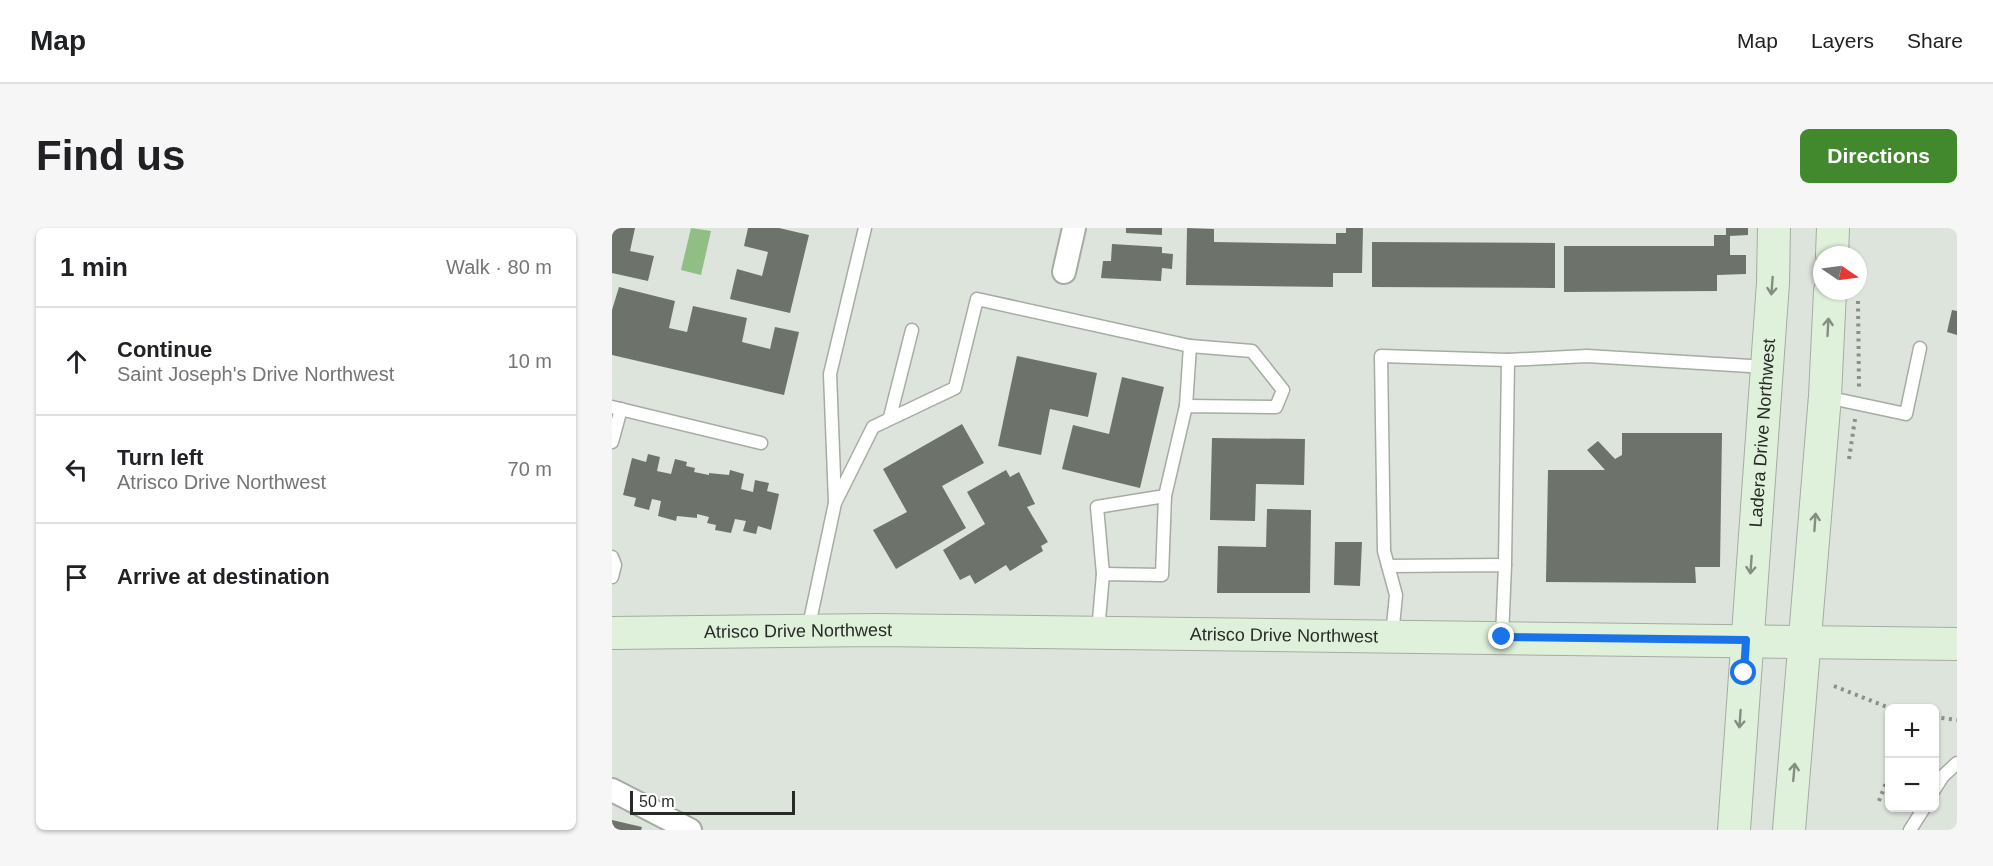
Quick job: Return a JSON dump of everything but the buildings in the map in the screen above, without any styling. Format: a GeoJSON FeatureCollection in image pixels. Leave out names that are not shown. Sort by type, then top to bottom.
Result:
{"type":"FeatureCollection","features":[{"type":"Feature","properties":{"kind":"street"},"geometry":{"type":"LineString","coordinates":[[1064,272],[1074,228]]}},
{"type":"Feature","properties":{"kind":"street","name":"Ladera Drive Northwest"},"geometry":{"type":"LineString","coordinates":[[1734,830],[1774,228]]}},
{"type":"Feature","properties":{"kind":"street"},"geometry":{"type":"LineString","coordinates":[[1832,246],[1833,228]]}},
{"type":"Feature","properties":{"kind":"street"},"geometry":{"type":"LineString","coordinates":[[1789,830],[1825,396],[1830,300]]}},
{"type":"Feature","properties":{"kind":"street","name":"Atrisco Drive Northwest"},"geometry":{"type":"LineString","coordinates":[[612,633],[808,631],[1098,633],[1957,644]]}},
{"type":"Feature","properties":{"kind":"street"},"geometry":{"type":"LineString","coordinates":[[612,790],[690,830]]}},
{"type":"Feature","properties":{"kind":"lane"},"geometry":{"type":"LineString","coordinates":[[836,503],[830,374],[865,228]]}},
{"type":"Feature","properties":{"kind":"lane"},"geometry":{"type":"LineString","coordinates":[[808,631],[836,503],[873,427],[955,388],[977,299],[1191,346],[1252,351],[1283,390],[1276,406],[1186,406]]}},
{"type":"Feature","properties":{"kind":"lane"},"geometry":{"type":"LineString","coordinates":[[890,417],[912,330]]}},
{"type":"Feature","properties":{"kind":"lane"},"geometry":{"type":"LineString","coordinates":[[1103,574],[1162,575],[1165,496],[1186,406],[1191,346]]}},
{"type":"Feature","properties":{"kind":"lane"},"geometry":{"type":"LineString","coordinates":[[1825,396],[1906,414],[1920,348]]}},
{"type":"Feature","properties":{"kind":"lane"},"geometry":{"type":"LineString","coordinates":[[1392,636],[1396,595],[1384,552],[1380,356],[1508,360],[1587,356],[1766,367]]}},
{"type":"Feature","properties":{"kind":"lane"},"geometry":{"type":"LineString","coordinates":[[1502,637],[1508,360]]}},
{"type":"Feature","properties":{"kind":"lane"},"geometry":{"type":"LineString","coordinates":[[612,442],[617,408],[761,443]]}},
{"type":"Feature","properties":{"kind":"lane"},"geometry":{"type":"LineString","coordinates":[[1098,633],[1103,574],[1097,507],[1165,496]]}},
{"type":"Feature","properties":{"kind":"lane"},"geometry":{"type":"LineString","coordinates":[[612,557],[615,565],[612,577]]}},
{"type":"Feature","properties":{"kind":"lane"},"geometry":{"type":"LineString","coordinates":[[1388,566],[1505,565]]}},
{"type":"Feature","properties":{"kind":"lane"},"geometry":{"type":"LineString","coordinates":[[1939,783],[1957,763]]}},
{"type":"Feature","properties":{"kind":"lane"},"geometry":{"type":"LineString","coordinates":[[1910,830],[1921,812]]}},
{"type":"Feature","properties":{"kind":"path"},"geometry":{"type":"LineString","coordinates":[[1858,300],[1859,387]]}},
{"type":"Feature","properties":{"kind":"path"},"geometry":{"type":"LineString","coordinates":[[1834,686],[1885,705]]}},
{"type":"Feature","properties":{"kind":"path"},"geometry":{"type":"LineString","coordinates":[[1939,718],[1957,720]]}},
{"type":"Feature","properties":{"kind":"path"},"geometry":{"type":"LineString","coordinates":[[1879,801],[1885,785]]}},
{"type":"Feature","properties":{"kind":"shaded area"},"geometry":{"type":"Polygon","coordinates":[[[691,228],[711,231],[701,275],[681,270],[691,228]]]}},
{"type":"Feature","properties":{"kind":"route"},"geometry":{"type":"LineString","coordinates":[[1502,637],[1746,640],[1744,673]]}}]}
